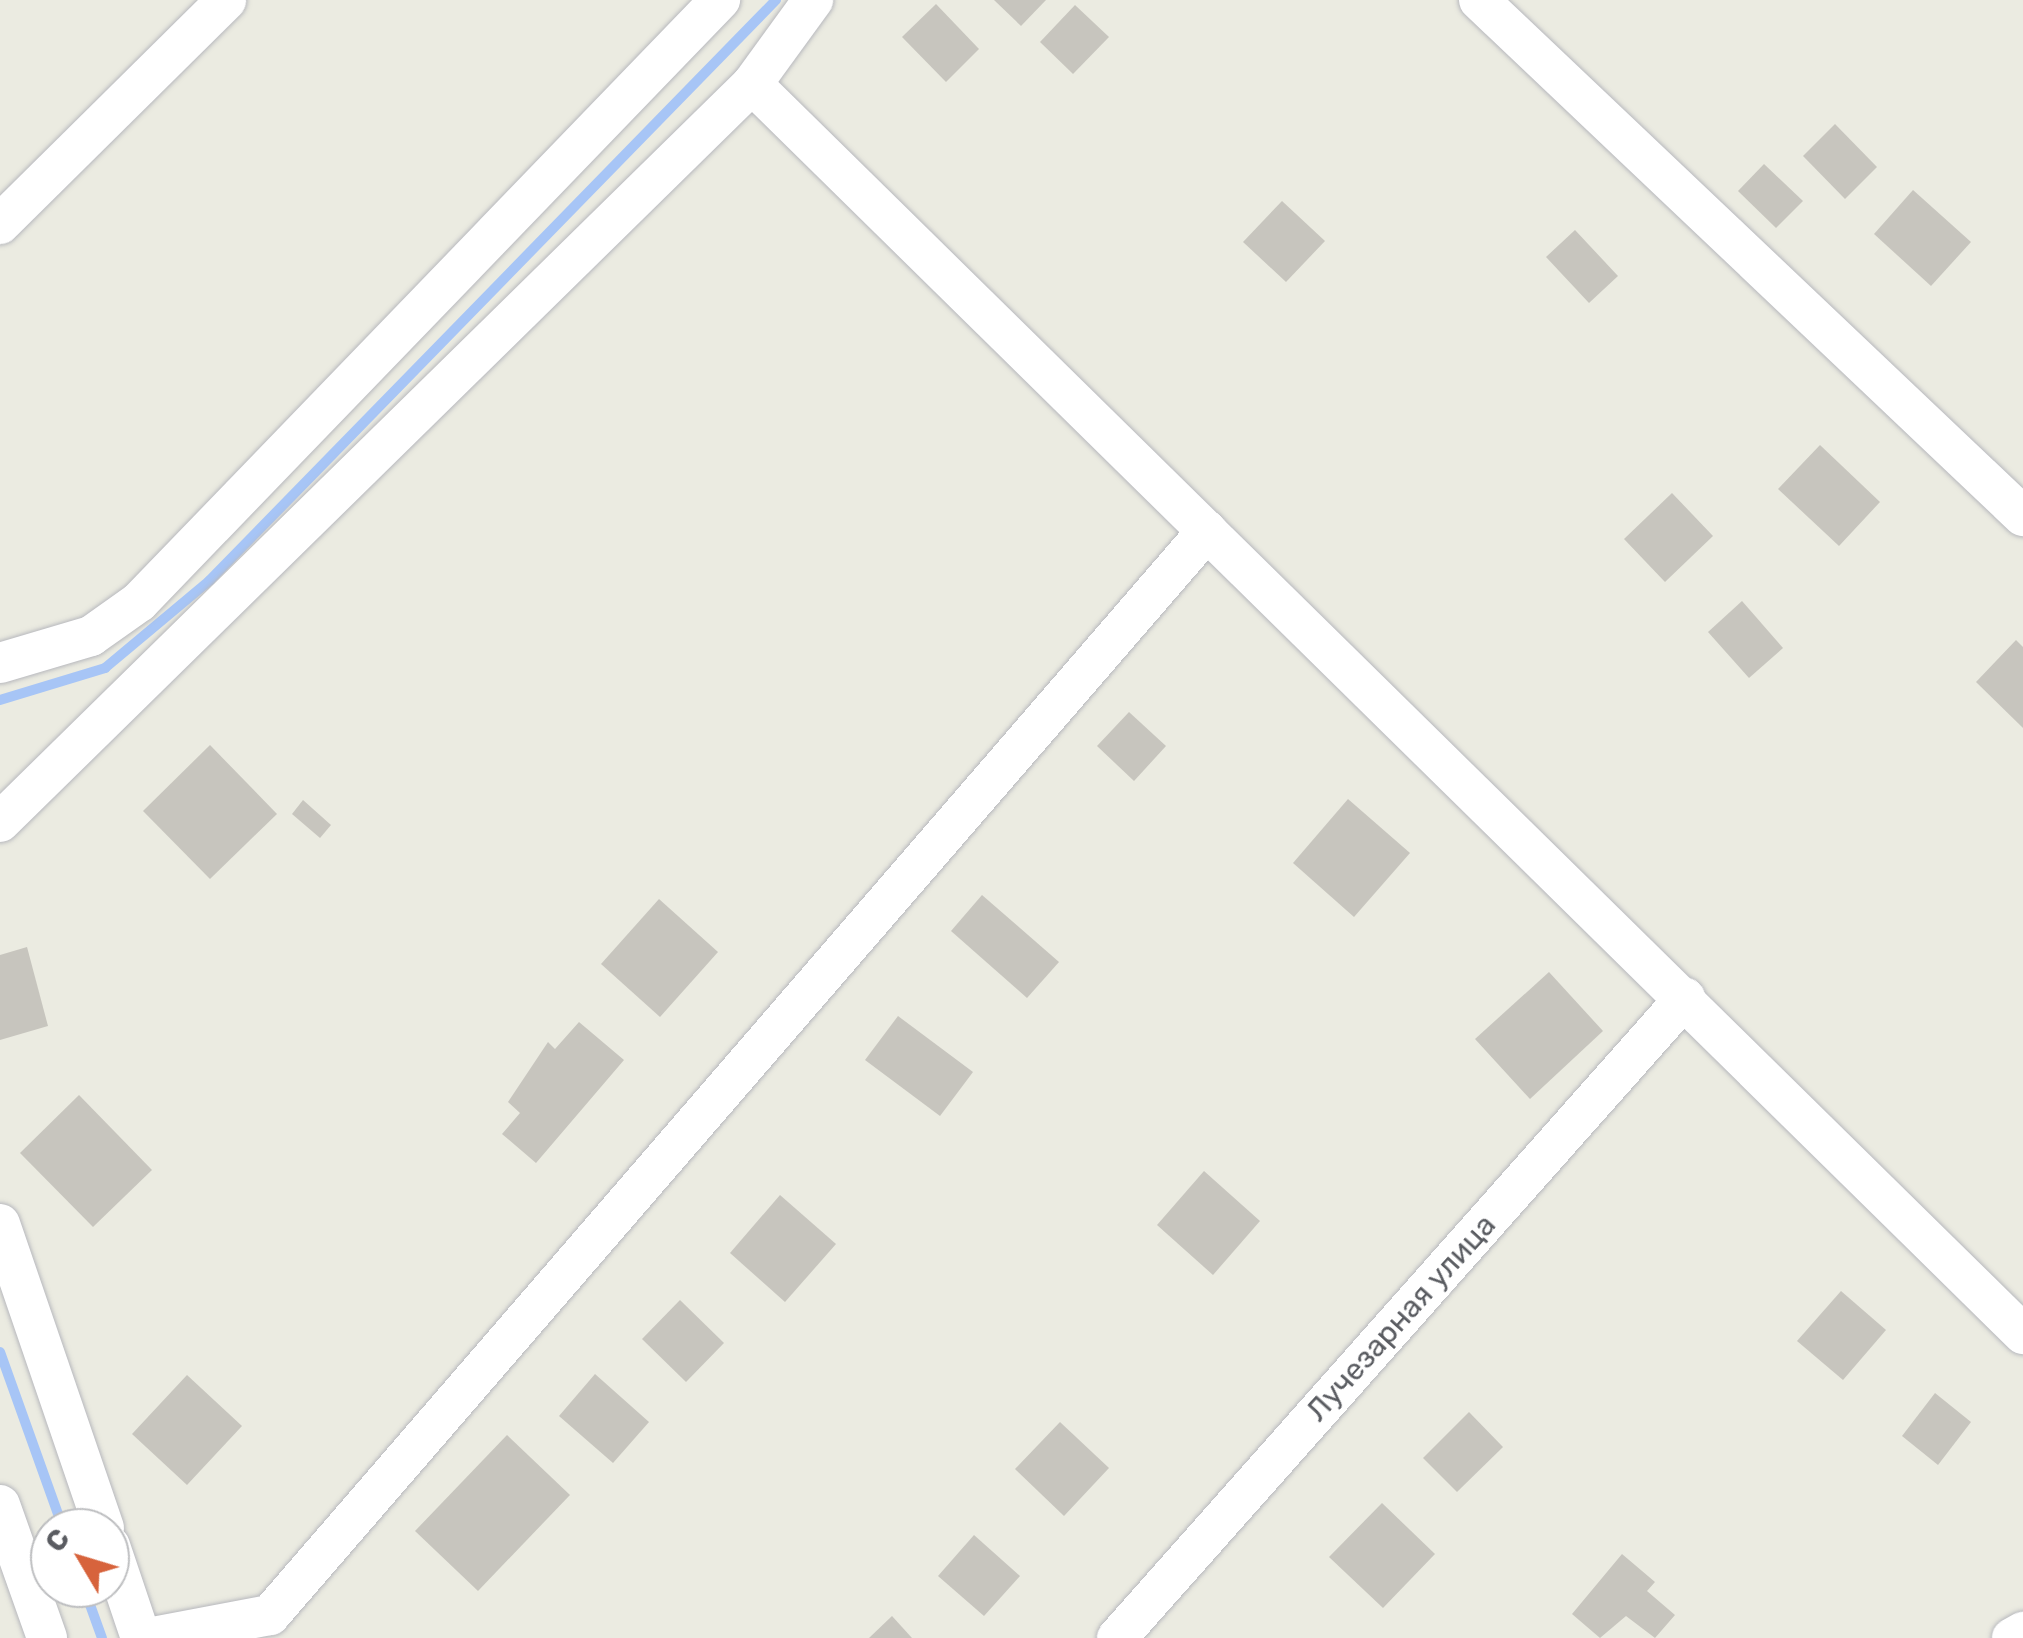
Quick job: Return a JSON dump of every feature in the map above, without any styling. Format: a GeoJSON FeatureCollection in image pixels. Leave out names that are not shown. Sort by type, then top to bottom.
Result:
{"type":"FeatureCollection","features":[{"type":"Feature","properties":{"kind":"street"},"geometry":{"type":"LineString","coordinates":[[0,224],[226,0]]}},
{"type":"Feature","properties":{"kind":"street"},"geometry":{"type":"LineString","coordinates":[[0,663],[90,636],[140,602],[720,0]]}},
{"type":"Feature","properties":{"kind":"street"},"geometry":{"type":"LineString","coordinates":[[0,822],[752,84],[813,0]]}},
{"type":"Feature","properties":{"kind":"street"},"geometry":{"type":"LineString","coordinates":[[1478,0],[2023,516]]}},
{"type":"Feature","properties":{"kind":"street"},"geometry":{"type":"LineString","coordinates":[[752,84],[2023,1334]]}},
{"type":"Feature","properties":{"kind":"street"},"geometry":{"type":"LineString","coordinates":[[130,1599],[145,1638],[270,1615],[1207,532]]}},
{"type":"Feature","properties":{"kind":"street","name":"Лучезарная улица"},"geometry":{"type":"LineString","coordinates":[[1117,1638],[1685,998]]}},
{"type":"Feature","properties":{"kind":"street"},"geometry":{"type":"LineString","coordinates":[[0,1224],[97,1508]]}},
{"type":"Feature","properties":{"kind":"street"},"geometry":{"type":"LineString","coordinates":[[0,1505],[47,1638]]}},
{"type":"Feature","properties":{"kind":"street"},"geometry":{"type":"LineString","coordinates":[[2012,1638],[2023,1632]]}},
{"type":"Feature","properties":{"kind":"building"},"geometry":{"type":"Polygon","coordinates":[[[994,0],[1046,0],[1021,26],[994,0]]]}},
{"type":"Feature","properties":{"kind":"building"},"geometry":{"type":"Polygon","coordinates":[[[936,4],[979,49],[946,82],[902,37],[936,4]]]}},
{"type":"Feature","properties":{"kind":"building"},"geometry":{"type":"Polygon","coordinates":[[[1075,5],[1109,37],[1073,74],[1040,42],[1075,5]]]}},
{"type":"Feature","properties":{"kind":"building"},"geometry":{"type":"Polygon","coordinates":[[[1835,124],[1877,167],[1845,199],[1803,156],[1835,124]]]}},
{"type":"Feature","properties":{"kind":"building"},"geometry":{"type":"Polygon","coordinates":[[[1764,164],[1803,201],[1776,228],[1738,191],[1764,164]]]}},
{"type":"Feature","properties":{"kind":"building"},"geometry":{"type":"Polygon","coordinates":[[[1913,190],[1971,242],[1931,286],[1874,234],[1913,190]]]}},
{"type":"Feature","properties":{"kind":"building"},"geometry":{"type":"Polygon","coordinates":[[[1282,201],[1325,241],[1286,282],[1243,242],[1282,201]]]}},
{"type":"Feature","properties":{"kind":"building"},"geometry":{"type":"Polygon","coordinates":[[[1575,230],[1618,276],[1589,303],[1546,257],[1575,230]]]}},
{"type":"Feature","properties":{"kind":"building"},"geometry":{"type":"Polygon","coordinates":[[[1820,445],[1880,502],[1839,546],[1778,489],[1820,445]]]}},
{"type":"Feature","properties":{"kind":"building"},"geometry":{"type":"Polygon","coordinates":[[[1672,493],[1713,536],[1665,582],[1624,539],[1672,493]]]}},
{"type":"Feature","properties":{"kind":"building"},"geometry":{"type":"Polygon","coordinates":[[[1742,601],[1783,648],[1749,678],[1708,632],[1742,601]]]}},
{"type":"Feature","properties":{"kind":"building"},"geometry":{"type":"Polygon","coordinates":[[[2016,640],[2023,647],[2023,728],[1976,682],[2016,640]]]}},
{"type":"Feature","properties":{"kind":"building"},"geometry":{"type":"Polygon","coordinates":[[[1129,712],[1166,746],[1134,781],[1097,746],[1129,712]]]}},
{"type":"Feature","properties":{"kind":"building"},"geometry":{"type":"Polygon","coordinates":[[[210,745],[277,814],[210,879],[143,811],[210,745]]]}},
{"type":"Feature","properties":{"kind":"building"},"geometry":{"type":"Polygon","coordinates":[[[1348,799],[1410,853],[1354,917],[1293,863],[1348,799]]]}},
{"type":"Feature","properties":{"kind":"building"},"geometry":{"type":"Polygon","coordinates":[[[303,800],[331,825],[320,838],[292,814],[303,800]]]}},
{"type":"Feature","properties":{"kind":"building"},"geometry":{"type":"Polygon","coordinates":[[[982,895],[1059,962],[1027,998],[951,931],[982,895]]]}},
{"type":"Feature","properties":{"kind":"building"},"geometry":{"type":"Polygon","coordinates":[[[659,899],[718,952],[660,1017],[601,964],[659,899]]]}},
{"type":"Feature","properties":{"kind":"building"},"geometry":{"type":"Polygon","coordinates":[[[27,947],[48,1026],[0,1040],[0,955],[27,947]]]}},
{"type":"Feature","properties":{"kind":"building"},"geometry":{"type":"Polygon","coordinates":[[[1549,972],[1603,1031],[1530,1099],[1475,1039],[1549,972]]]}},
{"type":"Feature","properties":{"kind":"building"},"geometry":{"type":"Polygon","coordinates":[[[898,1016],[973,1072],[940,1116],[865,1060],[898,1016]]]}},
{"type":"Feature","properties":{"kind":"building"},"geometry":{"type":"Polygon","coordinates":[[[579,1022],[624,1060],[536,1163],[502,1134],[520,1113],[508,1102],[548,1042],[555,1049],[579,1022]]]}},
{"type":"Feature","properties":{"kind":"building"},"geometry":{"type":"Polygon","coordinates":[[[79,1095],[152,1170],[93,1227],[20,1153],[79,1095]]]}},
{"type":"Feature","properties":{"kind":"building"},"geometry":{"type":"Polygon","coordinates":[[[1204,1171],[1260,1221],[1213,1275],[1157,1225],[1204,1171]]]}},
{"type":"Feature","properties":{"kind":"building"},"geometry":{"type":"Polygon","coordinates":[[[780,1195],[836,1244],[785,1302],[730,1253],[780,1195]]]}},
{"type":"Feature","properties":{"kind":"building"},"geometry":{"type":"Polygon","coordinates":[[[1841,1291],[1886,1330],[1843,1380],[1797,1341],[1841,1291]]]}},
{"type":"Feature","properties":{"kind":"building"},"geometry":{"type":"Polygon","coordinates":[[[680,1300],[724,1343],[686,1382],[642,1339],[680,1300]]]}},
{"type":"Feature","properties":{"kind":"building"},"geometry":{"type":"Polygon","coordinates":[[[595,1374],[649,1422],[613,1463],[559,1416],[595,1374]]]}},
{"type":"Feature","properties":{"kind":"building"},"geometry":{"type":"Polygon","coordinates":[[[187,1375],[242,1426],[187,1485],[132,1434],[187,1375]]]}},
{"type":"Feature","properties":{"kind":"building"},"geometry":{"type":"Polygon","coordinates":[[[1935,1393],[1971,1422],[1938,1465],[1902,1436],[1935,1393]]]}},
{"type":"Feature","properties":{"kind":"building"},"geometry":{"type":"Polygon","coordinates":[[[1469,1412],[1503,1447],[1457,1492],[1423,1458],[1469,1412]]]}},
{"type":"Feature","properties":{"kind":"building"},"geometry":{"type":"Polygon","coordinates":[[[1060,1422],[1109,1468],[1064,1516],[1015,1469],[1060,1422]]]}},
{"type":"Feature","properties":{"kind":"building"},"geometry":{"type":"Polygon","coordinates":[[[507,1435],[570,1495],[478,1591],[415,1531],[507,1435]]]}},
{"type":"Feature","properties":{"kind":"building"},"geometry":{"type":"Polygon","coordinates":[[[1382,1503],[1435,1554],[1383,1608],[1329,1557],[1382,1503]]]}},
{"type":"Feature","properties":{"kind":"building"},"geometry":{"type":"Polygon","coordinates":[[[974,1535],[1020,1576],[984,1616],[938,1576],[974,1535]]]}},
{"type":"Feature","properties":{"kind":"building"},"geometry":{"type":"Polygon","coordinates":[[[1622,1554],[1655,1582],[1647,1591],[1675,1615],[1655,1638],[1626,1616],[1600,1638],[1572,1614],[1622,1554]]]}},
{"type":"Feature","properties":{"kind":"building"},"geometry":{"type":"Polygon","coordinates":[[[892,1616],[912,1638],[869,1638],[892,1616]]]}},
{"type":"Feature","properties":{"kind":"waterway"},"geometry":{"type":"LineString","coordinates":[[0,700],[105,668],[209,581],[776,0]]}},
{"type":"Feature","properties":{"kind":"waterway"},"geometry":{"type":"LineString","coordinates":[[0,1352],[56,1508]]}},
{"type":"Feature","properties":{"kind":"waterway"},"geometry":{"type":"LineString","coordinates":[[91,1608],[102,1638]]}}]}
